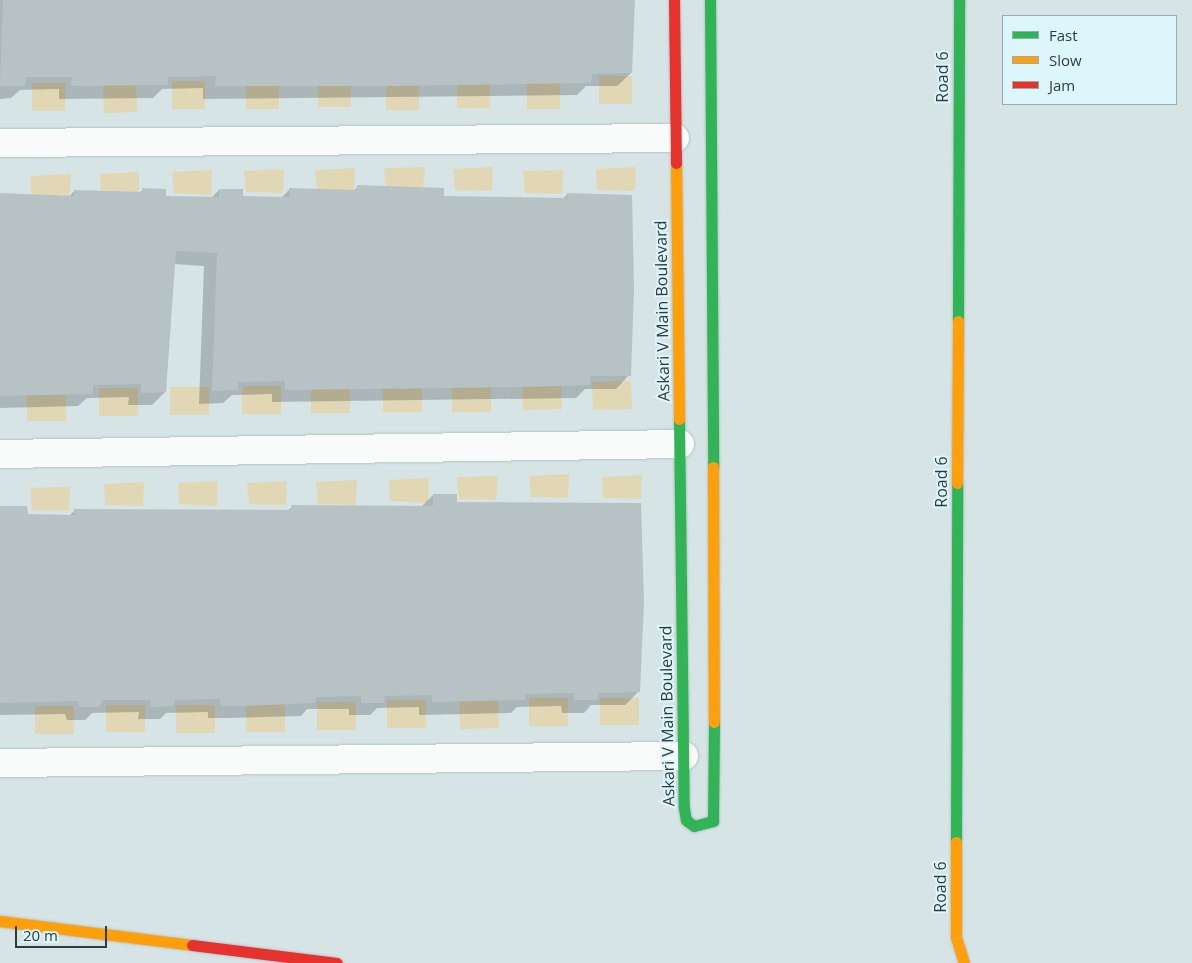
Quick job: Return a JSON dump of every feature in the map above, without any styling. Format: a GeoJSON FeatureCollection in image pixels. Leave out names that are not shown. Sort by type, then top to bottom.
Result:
{"type":"FeatureCollection","features":[{"type":"Feature","properties":{"kind":"main road","name":"Askari V Main Boulevard"},"geometry":{"type":"LineString","coordinates":[[674,0],[680,138],[680,444],[684,756],[686,820],[694,826],[704,826],[713,820],[716,810],[707,138],[710,0]]}},
{"type":"Feature","properties":{"kind":"main road","name":"Road 6"},"geometry":{"type":"LineString","coordinates":[[959,0],[956,937],[964,963]]}},
{"type":"Feature","properties":{"kind":"main road"},"geometry":{"type":"LineString","coordinates":[[0,921],[337,963]]}},
{"type":"Feature","properties":{"kind":"street"},"geometry":{"type":"LineString","coordinates":[[0,143],[680,138]]}},
{"type":"Feature","properties":{"kind":"street"},"geometry":{"type":"LineString","coordinates":[[0,454],[680,444]]}},
{"type":"Feature","properties":{"kind":"street"},"geometry":{"type":"LineString","coordinates":[[0,763],[684,756]]}},
{"type":"Feature","properties":{"kind":"shaded area"},"geometry":{"type":"Polygon","coordinates":[[[599,76],[632,76],[632,104],[599,104],[599,76]]]}},
{"type":"Feature","properties":{"kind":"shaded area"},"geometry":{"type":"Polygon","coordinates":[[[318,79],[351,79],[351,107],[318,107],[318,79]]]}},
{"type":"Feature","properties":{"kind":"shaded area"},"geometry":{"type":"Polygon","coordinates":[[[457,80],[490,80],[490,108],[457,108],[457,80]]]}},
{"type":"Feature","properties":{"kind":"shaded area"},"geometry":{"type":"Polygon","coordinates":[[[172,81],[205,81],[205,109],[172,109],[172,81]]]}},
{"type":"Feature","properties":{"kind":"shaded area"},"geometry":{"type":"Polygon","coordinates":[[[246,81],[279,81],[279,109],[246,109],[246,81]]]}},
{"type":"Feature","properties":{"kind":"shaded area"},"geometry":{"type":"Polygon","coordinates":[[[386,81],[419,81],[419,110],[386,110],[386,81]]]}},
{"type":"Feature","properties":{"kind":"shaded area"},"geometry":{"type":"Polygon","coordinates":[[[527,81],[560,81],[560,109],[527,109],[527,81]]]}},
{"type":"Feature","properties":{"kind":"shaded area"},"geometry":{"type":"Polygon","coordinates":[[[32,83],[65,83],[65,111],[32,111],[32,83]]]}},
{"type":"Feature","properties":{"kind":"shaded area"},"geometry":{"type":"Polygon","coordinates":[[[136,83],[137,112],[104,113],[103,84],[136,83]]]}},
{"type":"Feature","properties":{"kind":"shaded area"},"geometry":{"type":"Polygon","coordinates":[[[425,167],[423,191],[386,190],[384,168],[425,167]]]}},
{"type":"Feature","properties":{"kind":"shaded area"},"geometry":{"type":"Polygon","coordinates":[[[493,167],[492,191],[455,190],[453,169],[493,167]]]}},
{"type":"Feature","properties":{"kind":"shaded area"},"geometry":{"type":"Polygon","coordinates":[[[636,167],[635,191],[597,190],[596,169],[636,167]]]}},
{"type":"Feature","properties":{"kind":"shaded area"},"geometry":{"type":"Polygon","coordinates":[[[355,168],[354,192],[317,191],[315,170],[355,168]]]}},
{"type":"Feature","properties":{"kind":"shaded area"},"geometry":{"type":"Polygon","coordinates":[[[284,169],[283,193],[246,192],[244,171],[284,169]]]}},
{"type":"Feature","properties":{"kind":"shaded area"},"geometry":{"type":"Polygon","coordinates":[[[212,170],[211,195],[174,193],[172,172],[212,170]]]}},
{"type":"Feature","properties":{"kind":"shaded area"},"geometry":{"type":"Polygon","coordinates":[[[563,170],[562,194],[525,193],[523,171],[563,170]]]}},
{"type":"Feature","properties":{"kind":"shaded area"},"geometry":{"type":"Polygon","coordinates":[[[139,172],[139,196],[101,195],[100,174],[139,172]]]}},
{"type":"Feature","properties":{"kind":"shaded area"},"geometry":{"type":"Polygon","coordinates":[[[71,174],[69,199],[32,197],[30,176],[71,174]]]}},
{"type":"Feature","properties":{"kind":"shaded area"},"geometry":{"type":"Polygon","coordinates":[[[561,381],[562,409],[523,410],[522,382],[561,381]]]}},
{"type":"Feature","properties":{"kind":"shaded area"},"geometry":{"type":"Polygon","coordinates":[[[631,381],[632,409],[593,410],[592,382],[631,381]]]}},
{"type":"Feature","properties":{"kind":"shaded area"},"geometry":{"type":"Polygon","coordinates":[[[383,384],[422,384],[422,412],[383,412],[383,384]]]}},
{"type":"Feature","properties":{"kind":"shaded area"},"geometry":{"type":"Polygon","coordinates":[[[311,385],[350,385],[350,413],[311,413],[311,385]]]}},
{"type":"Feature","properties":{"kind":"shaded area"},"geometry":{"type":"Polygon","coordinates":[[[452,385],[491,385],[491,412],[452,412],[452,385]]]}},
{"type":"Feature","properties":{"kind":"shaded area"},"geometry":{"type":"Polygon","coordinates":[[[242,386],[281,386],[281,414],[242,414],[242,386]]]}},
{"type":"Feature","properties":{"kind":"shaded area"},"geometry":{"type":"Polygon","coordinates":[[[170,387],[209,387],[209,415],[170,415],[170,387]]]}},
{"type":"Feature","properties":{"kind":"shaded area"},"geometry":{"type":"Polygon","coordinates":[[[99,388],[138,388],[138,416],[99,416],[99,388]]]}},
{"type":"Feature","properties":{"kind":"shaded area"},"geometry":{"type":"Polygon","coordinates":[[[27,394],[66,394],[66,421],[27,421],[27,394]]]}},
{"type":"Feature","properties":{"kind":"shaded area"},"geometry":{"type":"Polygon","coordinates":[[[569,474],[568,498],[531,497],[529,476],[569,474]]]}},
{"type":"Feature","properties":{"kind":"shaded area"},"geometry":{"type":"Polygon","coordinates":[[[642,475],[641,499],[603,498],[602,477],[642,475]]]}},
{"type":"Feature","properties":{"kind":"shaded area"},"geometry":{"type":"Polygon","coordinates":[[[498,476],[496,500],[459,499],[457,477],[498,476]]]}},
{"type":"Feature","properties":{"kind":"shaded area"},"geometry":{"type":"Polygon","coordinates":[[[429,478],[428,503],[390,501],[389,480],[429,478]]]}},
{"type":"Feature","properties":{"kind":"shaded area"},"geometry":{"type":"Polygon","coordinates":[[[357,480],[356,505],[318,504],[316,482],[357,480]]]}},
{"type":"Feature","properties":{"kind":"shaded area"},"geometry":{"type":"Polygon","coordinates":[[[218,481],[217,506],[179,504],[178,483],[218,481]]]}},
{"type":"Feature","properties":{"kind":"shaded area"},"geometry":{"type":"Polygon","coordinates":[[[287,481],[286,505],[249,504],[247,483],[287,481]]]}},
{"type":"Feature","properties":{"kind":"shaded area"},"geometry":{"type":"Polygon","coordinates":[[[144,482],[143,506],[105,505],[104,484],[144,482]]]}},
{"type":"Feature","properties":{"kind":"shaded area"},"geometry":{"type":"Polygon","coordinates":[[[70,487],[69,511],[32,510],[30,488],[70,487]]]}},
{"type":"Feature","properties":{"kind":"shaded area"},"geometry":{"type":"Polygon","coordinates":[[[529,698],[568,698],[568,726],[529,726],[529,698]]]}},
{"type":"Feature","properties":{"kind":"shaded area"},"geometry":{"type":"Polygon","coordinates":[[[600,698],[639,698],[639,725],[600,725],[600,698]]]}},
{"type":"Feature","properties":{"kind":"shaded area"},"geometry":{"type":"Polygon","coordinates":[[[498,699],[499,728],[460,729],[459,700],[498,699]]]}},
{"type":"Feature","properties":{"kind":"shaded area"},"geometry":{"type":"Polygon","coordinates":[[[387,700],[426,700],[426,728],[387,728],[387,700]]]}},
{"type":"Feature","properties":{"kind":"shaded area"},"geometry":{"type":"Polygon","coordinates":[[[317,702],[356,702],[356,730],[317,730],[317,702]]]}},
{"type":"Feature","properties":{"kind":"shaded area"},"geometry":{"type":"Polygon","coordinates":[[[246,704],[285,704],[285,732],[246,732],[246,704]]]}},
{"type":"Feature","properties":{"kind":"shaded area"},"geometry":{"type":"Polygon","coordinates":[[[106,705],[145,705],[145,732],[106,732],[106,705]]]}},
{"type":"Feature","properties":{"kind":"shaded area"},"geometry":{"type":"Polygon","coordinates":[[[176,705],[215,705],[215,733],[176,733],[176,705]]]}},
{"type":"Feature","properties":{"kind":"shaded area"},"geometry":{"type":"Polygon","coordinates":[[[35,706],[74,706],[74,734],[35,734],[35,706]]]}},
{"type":"Feature","properties":{"kind":"building"},"geometry":{"type":"Polygon","coordinates":[[[3,0],[635,0],[632,73],[592,74],[591,83],[215,86],[216,76],[168,77],[168,85],[71,86],[72,77],[26,77],[25,86],[0,86],[3,0]]]}},
{"type":"Feature","properties":{"kind":"building"},"geometry":{"type":"Polygon","coordinates":[[[357,185],[444,188],[444,196],[567,198],[567,193],[632,195],[634,288],[631,376],[590,376],[590,385],[521,387],[285,390],[285,381],[238,382],[238,390],[212,391],[217,253],[176,251],[166,392],[141,393],[141,384],[93,385],[93,394],[0,396],[0,193],[74,196],[74,190],[143,192],[142,188],[166,189],[166,196],[219,197],[219,189],[243,189],[243,196],[290,197],[289,188],[357,190],[357,185]]]}},
{"type":"Feature","properties":{"kind":"building"},"geometry":{"type":"Polygon","coordinates":[[[433,494],[457,494],[457,502],[641,503],[644,602],[640,692],[599,693],[598,700],[574,700],[574,693],[525,694],[525,700],[432,702],[432,695],[385,696],[384,703],[361,703],[361,696],[316,697],[315,703],[244,706],[221,706],[220,699],[175,700],[174,706],[151,707],[151,700],[102,700],[100,707],[80,707],[78,701],[0,703],[0,506],[27,506],[28,514],[75,515],[74,509],[291,510],[291,505],[433,506],[433,494]]]}},
{"type":"Feature","properties":{"kind":"traffic: fast"},"geometry":{"type":"LineString","coordinates":[[710,0],[713,467]]}},
{"type":"Feature","properties":{"kind":"traffic: fast"},"geometry":{"type":"LineString","coordinates":[[958,321],[959,0]]}},
{"type":"Feature","properties":{"kind":"traffic: fast"},"geometry":{"type":"LineString","coordinates":[[679,419],[684,808],[686,820],[694,826],[713,821],[714,722]]}},
{"type":"Feature","properties":{"kind":"traffic: fast"},"geometry":{"type":"LineString","coordinates":[[956,842],[957,483]]}},
{"type":"Feature","properties":{"kind":"traffic: slow"},"geometry":{"type":"LineString","coordinates":[[676,163],[679,419]]}},
{"type":"Feature","properties":{"kind":"traffic: slow"},"geometry":{"type":"LineString","coordinates":[[957,483],[958,321]]}},
{"type":"Feature","properties":{"kind":"traffic: slow"},"geometry":{"type":"LineString","coordinates":[[713,467],[714,722]]}},
{"type":"Feature","properties":{"kind":"traffic: slow"},"geometry":{"type":"LineString","coordinates":[[956,842],[956,937],[964,963]]}},
{"type":"Feature","properties":{"kind":"traffic: slow"},"geometry":{"type":"LineString","coordinates":[[0,921],[192,945]]}},
{"type":"Feature","properties":{"kind":"traffic: jam"},"geometry":{"type":"LineString","coordinates":[[674,0],[676,163]]}},
{"type":"Feature","properties":{"kind":"traffic: jam"},"geometry":{"type":"LineString","coordinates":[[192,945],[337,963]]}}]}
